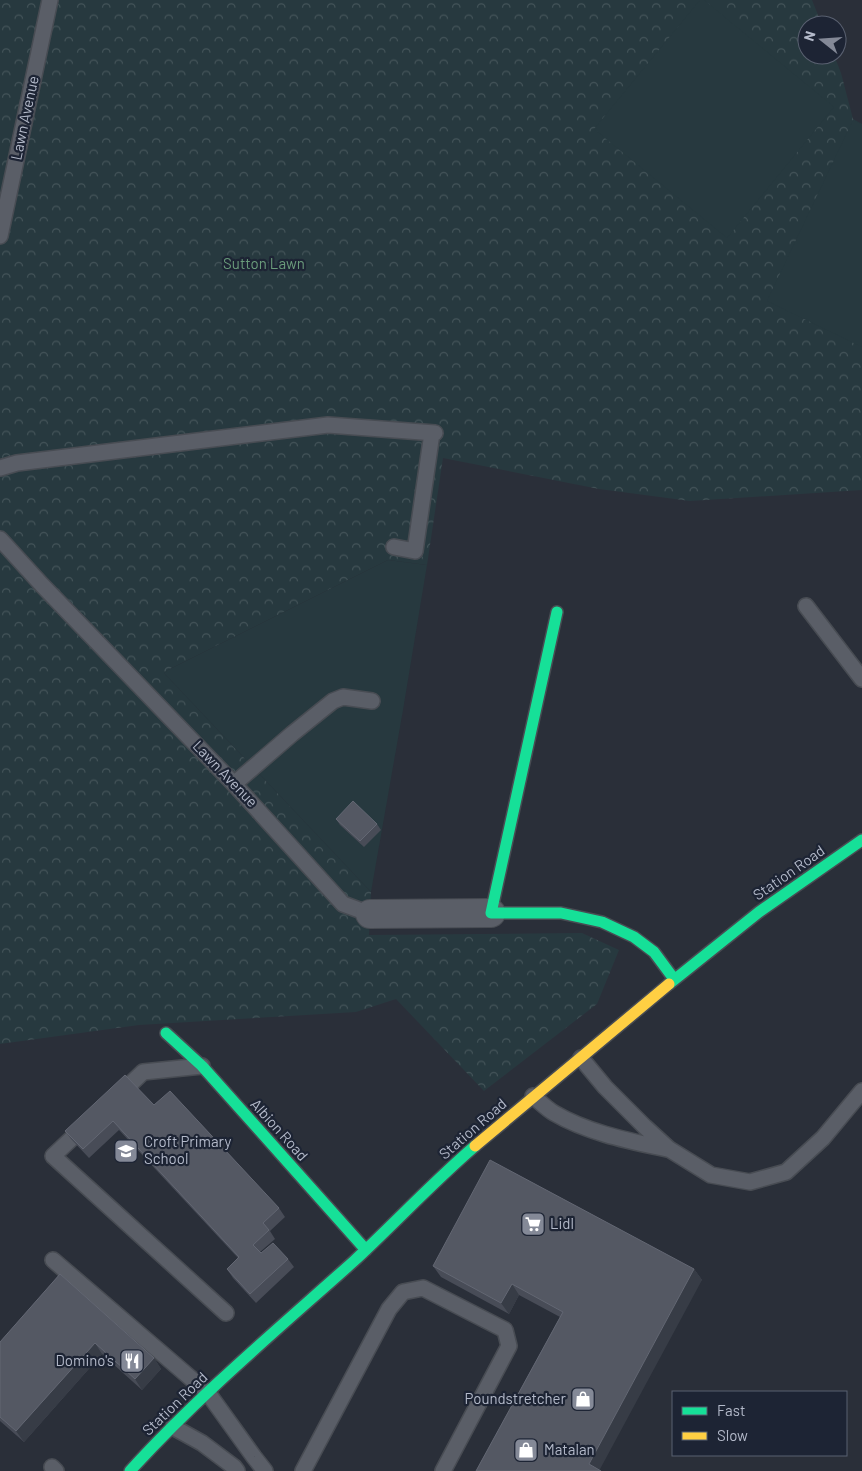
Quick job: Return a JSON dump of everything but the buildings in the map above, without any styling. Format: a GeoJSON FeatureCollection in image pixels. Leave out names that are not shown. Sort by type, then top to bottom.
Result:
{"type":"FeatureCollection","features":[{"type":"Feature","properties":{"kind":"street"},"geometry":{"type":"LineString","coordinates":[[491,913],[557,612]]}},
{"type":"Feature","properties":{"kind":"street","name":"Station Road"},"geometry":{"type":"LineString","coordinates":[[130,1471],[208,1393],[366,1250],[473,1147],[674,979],[759,912],[862,840]]}},
{"type":"Feature","properties":{"kind":"street","name":"Lawn Avenue"},"geometry":{"type":"LineString","coordinates":[[370,914],[560,913],[602,922],[634,937],[654,952],[674,979]]}},
{"type":"Feature","properties":{"kind":"street","name":"Albion Road"},"geometry":{"type":"LineString","coordinates":[[166,1033],[202,1066],[366,1250]]}},
{"type":"Feature","properties":{"kind":"lane","name":"Lawn Avenue"},"geometry":{"type":"LineString","coordinates":[[0,236],[50,0]]}},
{"type":"Feature","properties":{"kind":"lane"},"geometry":{"type":"LineString","coordinates":[[0,468],[17,463],[328,425],[433,433],[415,551],[394,547]]}},
{"type":"Feature","properties":{"kind":"lane","name":"Lawn Avenue"},"geometry":{"type":"LineString","coordinates":[[0,539],[234,784],[343,904],[370,914]]}},
{"type":"Feature","properties":{"kind":"lane"},"geometry":{"type":"LineString","coordinates":[[806,606],[862,679]]}},
{"type":"Feature","properties":{"kind":"lane"},"geometry":{"type":"LineString","coordinates":[[234,784],[333,701],[343,697],[372,701]]}},
{"type":"Feature","properties":{"kind":"lane"},"geometry":{"type":"LineString","coordinates":[[581,1058],[605,1088],[669,1149],[711,1175],[750,1182],[786,1172],[823,1138],[862,1092]]}},
{"type":"Feature","properties":{"kind":"lane"},"geometry":{"type":"LineString","coordinates":[[108,1104],[143,1072],[202,1066]]}},
{"type":"Feature","properties":{"kind":"lane"},"geometry":{"type":"LineString","coordinates":[[533,1096],[553,1113],[585,1127],[625,1140],[669,1149]]}},
{"type":"Feature","properties":{"kind":"lane"},"geometry":{"type":"LineString","coordinates":[[94,1117],[53,1156],[226,1314]]}},
{"type":"Feature","properties":{"kind":"lane"},"geometry":{"type":"LineString","coordinates":[[53,1260],[208,1393],[265,1471]]}},
{"type":"Feature","properties":{"kind":"lane"},"geometry":{"type":"LineString","coordinates":[[303,1471],[389,1309],[403,1292],[423,1288],[505,1330],[509,1346],[444,1471]]}},
{"type":"Feature","properties":{"kind":"lane"},"geometry":{"type":"LineString","coordinates":[[173,1427],[202,1443],[237,1471]]}},
{"type":"Feature","properties":{"kind":"green space","name":"Sutton Lawn"},"geometry":{"type":"Polygon","coordinates":[[[0,0],[812,0],[818,15],[797,15],[797,65],[838,65],[853,119],[862,124],[862,490],[690,501],[599,489],[443,458],[427,565],[388,560],[164,673],[371,892],[369,935],[582,933],[619,950],[597,1004],[484,1091],[396,999],[356,1012],[139,1025],[0,1044],[0,0]]]}},
{"type":"Feature","properties":{"kind":"green space"},"geometry":{"type":"Polygon","coordinates":[[[700,0],[704,0],[834,107],[727,238],[594,129],[700,0]]]}},
{"type":"Feature","properties":{"kind":"green space"},"geometry":{"type":"Polygon","coordinates":[[[853,120],[862,124],[862,347],[767,301],[853,120]]]}},
{"type":"Feature","properties":{"kind":"green space"},"geometry":{"type":"Polygon","coordinates":[[[388,560],[427,565],[371,892],[164,673],[388,560]]]}},
{"type":"Feature","properties":{"kind":"traffic: fast"},"geometry":{"type":"LineString","coordinates":[[557,612],[491,913],[561,913],[602,922],[634,937],[654,952],[674,979]]}},
{"type":"Feature","properties":{"kind":"traffic: fast"},"geometry":{"type":"LineString","coordinates":[[669,984],[759,912],[862,840]]}},
{"type":"Feature","properties":{"kind":"traffic: fast"},"geometry":{"type":"LineString","coordinates":[[166,1033],[202,1066],[366,1250]]}},
{"type":"Feature","properties":{"kind":"traffic: fast"},"geometry":{"type":"LineString","coordinates":[[130,1471],[211,1389],[354,1261],[475,1146]]}},
{"type":"Feature","properties":{"kind":"traffic: slow"},"geometry":{"type":"LineString","coordinates":[[475,1146],[669,984]]}},
{"type":"Feature","properties":{"kind":"place","name":"Croft Primary School"},"geometry":{"type":"Point","coordinates":[126,1151]}},
{"type":"Feature","properties":{"kind":"place","name":"Lidl"},"geometry":{"type":"Point","coordinates":[533,1224]}},
{"type":"Feature","properties":{"kind":"place","name":"Domino's"},"geometry":{"type":"Point","coordinates":[132,1361]}},
{"type":"Feature","properties":{"kind":"place","name":"Poundstretcher"},"geometry":{"type":"Point","coordinates":[583,1399]}},
{"type":"Feature","properties":{"kind":"place","name":"Matalan"},"geometry":{"type":"Point","coordinates":[526,1450]}}]}
